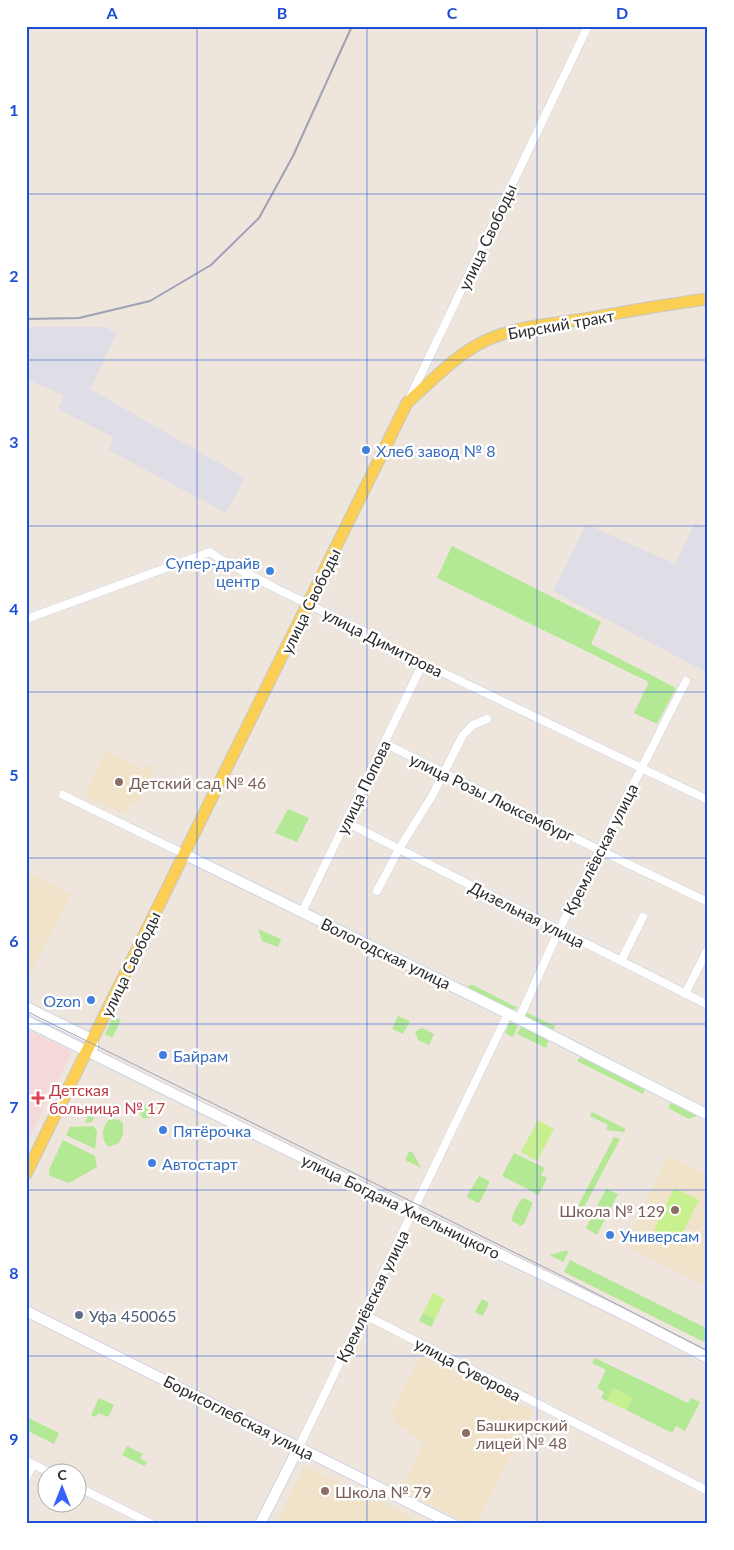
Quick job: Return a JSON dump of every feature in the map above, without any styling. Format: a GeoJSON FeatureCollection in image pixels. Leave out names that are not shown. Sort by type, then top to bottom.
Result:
{"type":"FeatureCollection","features":[{"type":"Feature","properties":{"kind":"main road","name":"Бирский тракт"},"geometry":{"type":"LineString","coordinates":[[407,404],[466,352],[503,334],[533,327],[708,299]]}},
{"type":"Feature","properties":{"kind":"main road","name":"улица Свободы"},"geometry":{"type":"LineString","coordinates":[[26,1174],[90,1052],[93,1040],[407,404]]}},
{"type":"Feature","properties":{"kind":"main road","name":"Вологодская улица"},"geometry":{"type":"LineString","coordinates":[[184,854],[519,1019],[708,1115]]}},
{"type":"Feature","properties":{"kind":"main road"},"geometry":{"type":"LineString","coordinates":[[26,1007],[93,1040]]}},
{"type":"Feature","properties":{"kind":"main road","name":"улица Богдана Хмельницкого"},"geometry":{"type":"LineString","coordinates":[[26,1020],[623,1314],[708,1358]]}},
{"type":"Feature","properties":{"kind":"main road","name":"Борисоглебская улица"},"geometry":{"type":"LineString","coordinates":[[26,1311],[452,1524]]}},
{"type":"Feature","properties":{"kind":"main road","name":"Кремлёвская улица"},"geometry":{"type":"LineString","coordinates":[[260,1524],[298,1447]]}},
{"type":"Feature","properties":{"kind":"street","name":"улица Свободы"},"geometry":{"type":"LineString","coordinates":[[407,404],[588,26]]}},
{"type":"Feature","properties":{"kind":"street","name":"улица Димитрова"},"geometry":{"type":"LineString","coordinates":[[26,619],[83,600],[210,552],[308,605],[382,640],[399,654],[423,663],[708,800]]}},
{"type":"Feature","properties":{"kind":"street","name":"улица Попова"},"geometry":{"type":"LineString","coordinates":[[302,912],[423,663]]}},
{"type":"Feature","properties":{"kind":"street","name":"Кремлёвская улица"},"geometry":{"type":"LineString","coordinates":[[519,1019],[559,930],[686,681]]}},
{"type":"Feature","properties":{"kind":"street"},"geometry":{"type":"LineString","coordinates":[[377,891],[398,848],[432,796],[463,735],[473,725],[487,720]]}},
{"type":"Feature","properties":{"kind":"street","name":"улица Розы Люксембург"},"geometry":{"type":"LineString","coordinates":[[384,743],[708,902]]}},
{"type":"Feature","properties":{"kind":"street","name":"Вологодская улица"},"geometry":{"type":"LineString","coordinates":[[63,794],[184,854]]}},
{"type":"Feature","properties":{"kind":"street","name":"Дизельная улица"},"geometry":{"type":"LineString","coordinates":[[346,822],[708,1005]]}},
{"type":"Feature","properties":{"kind":"street"},"geometry":{"type":"LineString","coordinates":[[621,961],[643,917]]}},
{"type":"Feature","properties":{"kind":"street"},"geometry":{"type":"LineString","coordinates":[[685,994],[708,949]]}},
{"type":"Feature","properties":{"kind":"street","name":"Кремлёвская улица"},"geometry":{"type":"LineString","coordinates":[[298,1447],[508,1014]]}},
{"type":"Feature","properties":{"kind":"street","name":"улица Суворова"},"geometry":{"type":"LineString","coordinates":[[363,1314],[708,1491]]}},
{"type":"Feature","properties":{"kind":"street"},"geometry":{"type":"LineString","coordinates":[[26,1478],[29,1463]]}},
{"type":"Feature","properties":{"kind":"street"},"geometry":{"type":"LineString","coordinates":[[88,1492],[152,1524]]}},
{"type":"Feature","properties":{"kind":"shaded area"},"geometry":{"type":"Polygon","coordinates":[[[26,327],[104,327],[117,333],[90,389],[245,478],[226,513],[109,450],[113,437],[58,409],[64,395],[26,379],[26,327]]]}},
{"type":"Feature","properties":{"kind":"shaded area"},"geometry":{"type":"Polygon","coordinates":[[[695,523],[708,529],[708,673],[553,591],[586,524],[675,564],[695,523]]]}},
{"type":"Feature","properties":{"kind":"shaded area","name":"Детский сад № 46"},"geometry":{"type":"Polygon","coordinates":[[[106,751],[144,770],[147,765],[155,768],[137,805],[132,802],[125,815],[84,795],[106,751]]]}},
{"type":"Feature","properties":{"kind":"shaded area"},"geometry":{"type":"Polygon","coordinates":[[[26,872],[71,894],[28,978],[26,977],[26,872]]]}},
{"type":"Feature","properties":{"kind":"shaded area","name":"Детская больница № 17"},"geometry":{"type":"Polygon","coordinates":[[[26,1029],[72,1051],[26,1144],[26,1029]]]}},
{"type":"Feature","properties":{"kind":"shaded area","name":"Школа № 129"},"geometry":{"type":"Polygon","coordinates":[[[669,1155],[708,1175],[708,1287],[624,1245],[669,1155]]]}},
{"type":"Feature","properties":{"kind":"shaded area","name":"Башкирский лицей № 48"},"geometry":{"type":"Polygon","coordinates":[[[422,1356],[534,1411],[477,1524],[469,1524],[401,1490],[423,1443],[395,1422],[390,1412],[422,1356]]]}},
{"type":"Feature","properties":{"kind":"shaded area","name":"Школа № 79"},"geometry":{"type":"Polygon","coordinates":[[[304,1466],[413,1517],[410,1524],[276,1524],[304,1466]]]}},
{"type":"Feature","properties":{"kind":"green space"},"geometry":{"type":"Polygon","coordinates":[[[452,546],[601,622],[591,644],[676,688],[657,724],[634,713],[649,682],[437,578],[452,546]]]}},
{"type":"Feature","properties":{"kind":"green space"},"geometry":{"type":"Polygon","coordinates":[[[288,809],[309,818],[297,842],[275,833],[288,809]]]}},
{"type":"Feature","properties":{"kind":"green space"},"geometry":{"type":"Polygon","coordinates":[[[258,929],[281,939],[278,947],[262,941],[258,929]]]}},
{"type":"Feature","properties":{"kind":"green space"},"geometry":{"type":"Polygon","coordinates":[[[469,985],[473,985],[518,1008],[513,1010],[468,988],[469,985]]]}},
{"type":"Feature","properties":{"kind":"green space"},"geometry":{"type":"Polygon","coordinates":[[[525,1012],[555,1026],[553,1030],[526,1017],[525,1012]]]}},
{"type":"Feature","properties":{"kind":"green space"},"geometry":{"type":"Polygon","coordinates":[[[398,1016],[410,1021],[403,1034],[392,1029],[398,1016]]]}},
{"type":"Feature","properties":{"kind":"green space"},"geometry":{"type":"Polygon","coordinates":[[[113,1017],[121,1020],[112,1038],[105,1034],[113,1017]]]}},
{"type":"Feature","properties":{"kind":"green space"},"geometry":{"type":"Polygon","coordinates":[[[510,1022],[518,1026],[513,1037],[505,1033],[510,1022]]]}},
{"type":"Feature","properties":{"kind":"green space"},"geometry":{"type":"Polygon","coordinates":[[[521,1026],[549,1039],[546,1048],[517,1034],[521,1026]]]}},
{"type":"Feature","properties":{"kind":"green space"},"geometry":{"type":"Polygon","coordinates":[[[422,1028],[434,1034],[429,1045],[418,1040],[415,1032],[422,1028]]]}},
{"type":"Feature","properties":{"kind":"green space"},"geometry":{"type":"Polygon","coordinates":[[[580,1057],[645,1089],[643,1094],[577,1061],[580,1057]]]}},
{"type":"Feature","properties":{"kind":"green space"},"geometry":{"type":"Polygon","coordinates":[[[673,1099],[702,1114],[689,1119],[668,1108],[673,1099]]]}},
{"type":"Feature","properties":{"kind":"green space"},"geometry":{"type":"Polygon","coordinates":[[[150,1103],[153,1117],[143,1119],[136,1106],[150,1103]]]}},
{"type":"Feature","properties":{"kind":"green space"},"geometry":{"type":"Polygon","coordinates":[[[94,1105],[99,1108],[92,1122],[84,1123],[94,1105]]]}},
{"type":"Feature","properties":{"kind":"green space"},"geometry":{"type":"Polygon","coordinates":[[[592,1112],[626,1129],[624,1132],[606,1130],[608,1125],[590,1116],[592,1112]]]}},
{"type":"Feature","properties":{"kind":"green space"},"geometry":{"type":"Polygon","coordinates":[[[113,1119],[123,1123],[123,1134],[119,1143],[109,1147],[104,1141],[103,1130],[108,1120],[113,1119]]]}},
{"type":"Feature","properties":{"kind":"green space"},"geometry":{"type":"Polygon","coordinates":[[[538,1120],[554,1129],[537,1161],[521,1152],[538,1120]]]}},
{"type":"Feature","properties":{"kind":"green space"},"geometry":{"type":"Polygon","coordinates":[[[93,1126],[97,1131],[95,1149],[66,1135],[70,1127],[93,1126]]]}},
{"type":"Feature","properties":{"kind":"green space"},"geometry":{"type":"Polygon","coordinates":[[[614,1137],[620,1139],[582,1211],[577,1208],[614,1137]]]}},
{"type":"Feature","properties":{"kind":"green space"},"geometry":{"type":"Polygon","coordinates":[[[63,1140],[95,1156],[97,1167],[69,1183],[50,1176],[49,1170],[63,1140]]]}},
{"type":"Feature","properties":{"kind":"green space"},"geometry":{"type":"Polygon","coordinates":[[[409,1151],[413,1153],[421,1168],[405,1160],[409,1151]]]}},
{"type":"Feature","properties":{"kind":"green space"},"geometry":{"type":"Polygon","coordinates":[[[514,1153],[545,1168],[541,1175],[547,1178],[539,1195],[502,1176],[514,1153]]]}},
{"type":"Feature","properties":{"kind":"green space"},"geometry":{"type":"Polygon","coordinates":[[[479,1176],[489,1181],[489,1183],[478,1203],[467,1196],[479,1176]]]}},
{"type":"Feature","properties":{"kind":"green space"},"geometry":{"type":"Polygon","coordinates":[[[674,1188],[699,1200],[678,1242],[654,1230],[674,1188]]]}},
{"type":"Feature","properties":{"kind":"green space"},"geometry":{"type":"Polygon","coordinates":[[[606,1189],[618,1194],[597,1235],[586,1228],[606,1189]]]}},
{"type":"Feature","properties":{"kind":"green space"},"geometry":{"type":"Polygon","coordinates":[[[524,1198],[532,1202],[532,1205],[524,1224],[521,1226],[512,1221],[512,1218],[518,1205],[524,1198]]]}},
{"type":"Feature","properties":{"kind":"green space"},"geometry":{"type":"Polygon","coordinates":[[[567,1250],[568,1253],[563,1262],[550,1255],[567,1250]]]}},
{"type":"Feature","properties":{"kind":"green space"},"geometry":{"type":"Polygon","coordinates":[[[570,1260],[708,1329],[708,1344],[564,1272],[570,1260]]]}},
{"type":"Feature","properties":{"kind":"green space"},"geometry":{"type":"Polygon","coordinates":[[[433,1293],[445,1299],[435,1319],[423,1313],[433,1293]]]}},
{"type":"Feature","properties":{"kind":"green space"},"geometry":{"type":"Polygon","coordinates":[[[482,1299],[489,1303],[483,1316],[475,1312],[482,1299]]]}},
{"type":"Feature","properties":{"kind":"green space"},"geometry":{"type":"Polygon","coordinates":[[[423,1313],[435,1319],[431,1327],[419,1321],[423,1313]]]}},
{"type":"Feature","properties":{"kind":"green space"},"geometry":{"type":"Polygon","coordinates":[[[595,1358],[688,1403],[691,1398],[700,1402],[685,1431],[676,1426],[672,1433],[626,1410],[632,1398],[613,1388],[607,1401],[601,1398],[604,1392],[597,1388],[606,1370],[592,1363],[595,1358]]]}},
{"type":"Feature","properties":{"kind":"green space"},"geometry":{"type":"Polygon","coordinates":[[[613,1388],[632,1398],[626,1410],[607,1401],[613,1388]]]}},
{"type":"Feature","properties":{"kind":"green space"},"geometry":{"type":"Polygon","coordinates":[[[99,1398],[114,1405],[108,1417],[98,1413],[96,1417],[91,1415],[99,1398]]]}},
{"type":"Feature","properties":{"kind":"green space"},"geometry":{"type":"Polygon","coordinates":[[[26,1417],[59,1433],[54,1444],[26,1430],[26,1417]]]}},
{"type":"Feature","properties":{"kind":"green space"},"geometry":{"type":"Polygon","coordinates":[[[127,1446],[143,1454],[140,1458],[147,1462],[144,1466],[122,1455],[127,1446]]]}},
{"type":"Feature","properties":{"kind":"tram line"},"geometry":{"type":"LineString","coordinates":[[26,1011],[558,1274],[708,1351]]}},
{"type":"Feature","properties":{"kind":"railway"},"geometry":{"type":"LineString","coordinates":[[26,319],[79,318],[150,301],[211,265],[259,218],[293,156],[352,26]]}},
{"type":"Feature","properties":{"kind":"place","name":"Хлеб завод № 8"},"geometry":{"type":"Point","coordinates":[366,450]}},
{"type":"Feature","properties":{"kind":"place","name":"Супер-драйв центр"},"geometry":{"type":"Point","coordinates":[270,571]}},
{"type":"Feature","properties":{"kind":"place","name":"Детский сад № 46"},"geometry":{"type":"Point","coordinates":[119,782]}},
{"type":"Feature","properties":{"kind":"place","name":"Ozon"},"geometry":{"type":"Point","coordinates":[91,1000]}},
{"type":"Feature","properties":{"kind":"place","name":"Байрам"},"geometry":{"type":"Point","coordinates":[163,1055]}},
{"type":"Feature","properties":{"kind":"place","name":"Детская больница № 17"},"geometry":{"type":"Point","coordinates":[38,1098]}},
{"type":"Feature","properties":{"kind":"place","name":"Пятёрочка"},"geometry":{"type":"Point","coordinates":[163,1130]}},
{"type":"Feature","properties":{"kind":"place","name":"Автостарт"},"geometry":{"type":"Point","coordinates":[152,1163]}},
{"type":"Feature","properties":{"kind":"place","name":"Школа № 129"},"geometry":{"type":"Point","coordinates":[675,1210]}},
{"type":"Feature","properties":{"kind":"place","name":"Универсам"},"geometry":{"type":"Point","coordinates":[610,1235]}},
{"type":"Feature","properties":{"kind":"place","name":"Уфа 450065"},"geometry":{"type":"Point","coordinates":[79,1315]}},
{"type":"Feature","properties":{"kind":"place","name":"Башкирский лицей № 48"},"geometry":{"type":"Point","coordinates":[466,1433]}},
{"type":"Feature","properties":{"kind":"place","name":"Школа № 79"},"geometry":{"type":"Point","coordinates":[325,1491]}}]}
